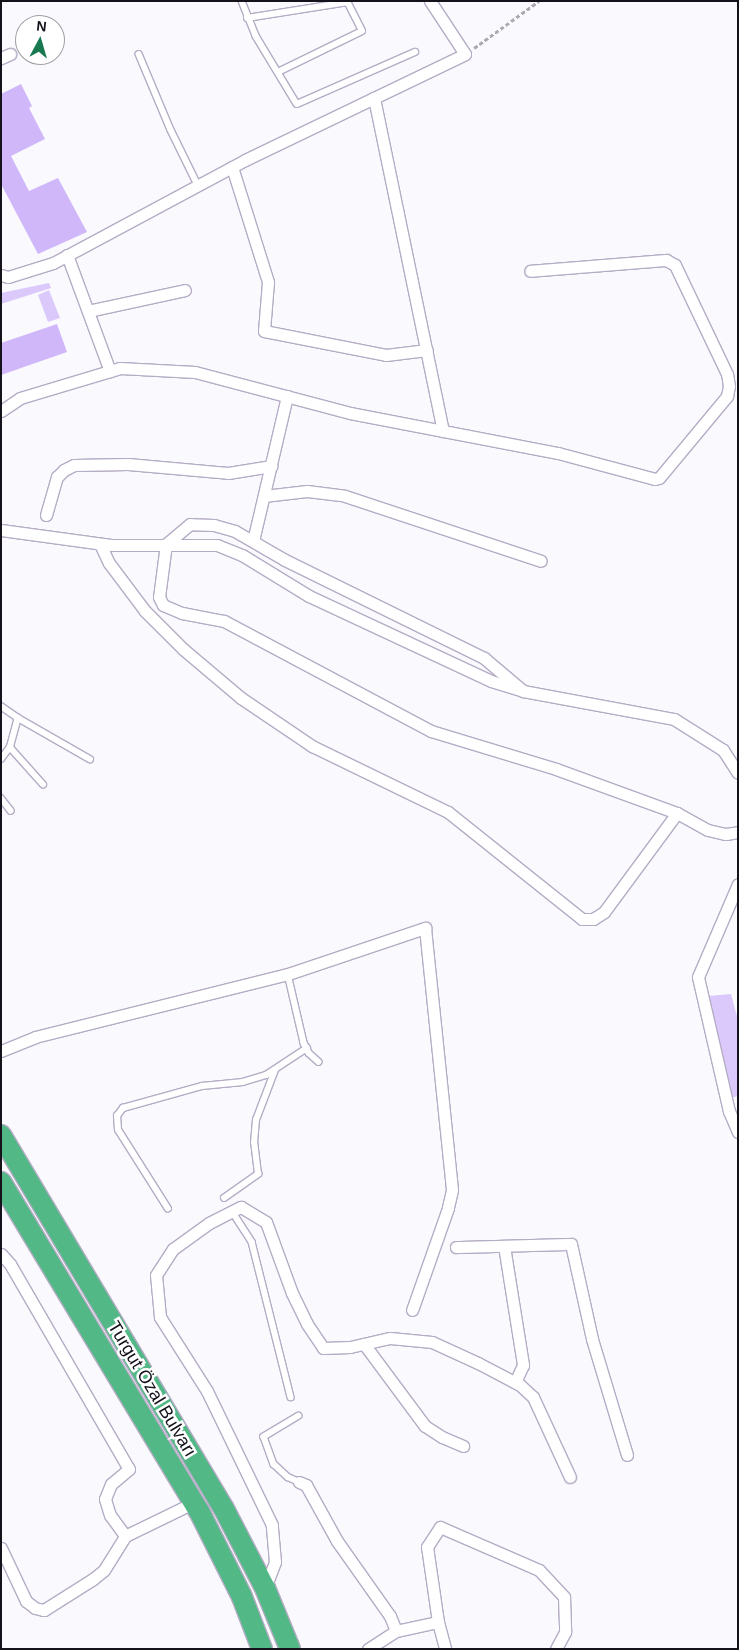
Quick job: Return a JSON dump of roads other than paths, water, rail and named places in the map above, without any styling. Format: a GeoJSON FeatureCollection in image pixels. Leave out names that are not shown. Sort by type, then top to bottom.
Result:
{"type":"FeatureCollection","features":[{"type":"Feature","properties":{"kind":"highway","name":"Turgut Özal Bulvarı"},"geometry":{"type":"LineString","coordinates":[[1,1135],[224,1509],[265,1588],[290,1649]]}},
{"type":"Feature","properties":{"kind":"highway","name":"Turgut Özal Bulvarı"},"geometry":{"type":"LineString","coordinates":[[1,1182],[194,1503],[242,1597],[262,1649]]}},
{"type":"Feature","properties":{"kind":"street"},"geometry":{"type":"LineString","coordinates":[[1,276],[8,277],[53,263],[232,167],[465,54],[430,1]]}},
{"type":"Feature","properties":{"kind":"street"},"geometry":{"type":"LineString","coordinates":[[374,98],[443,431]]}},
{"type":"Feature","properties":{"kind":"street"},"geometry":{"type":"LineString","coordinates":[[232,167],[268,282],[264,331],[386,355],[426,350]]}},
{"type":"Feature","properties":{"kind":"street"},"geometry":{"type":"LineString","coordinates":[[68,255],[110,371]]}},
{"type":"Feature","properties":{"kind":"street"},"geometry":{"type":"LineString","coordinates":[[1,411],[20,398],[120,368],[195,372],[350,413],[586,460],[655,479],[663,475],[727,396],[730,386],[727,374],[673,263],[666,260],[530,271]]}},
{"type":"Feature","properties":{"kind":"street"},"geometry":{"type":"LineString","coordinates":[[88,310],[185,290]]}},
{"type":"Feature","properties":{"kind":"street"},"geometry":{"type":"LineString","coordinates":[[253,541],[287,396]]}},
{"type":"Feature","properties":{"kind":"street"},"geometry":{"type":"LineString","coordinates":[[46,515],[57,477],[64,470],[74,465],[128,464],[228,473],[271,466]]}},
{"type":"Feature","properties":{"kind":"street"},"geometry":{"type":"LineString","coordinates":[[264,496],[307,491],[345,496],[541,561]]}},
{"type":"Feature","properties":{"kind":"street"},"geometry":{"type":"LineString","coordinates":[[523,691],[484,658],[286,560],[235,530],[214,525],[190,524],[166,544],[159,597],[164,605],[182,613],[224,621],[431,731],[556,769],[677,813],[708,830],[726,834],[738,832]]}},
{"type":"Feature","properties":{"kind":"street"},"geometry":{"type":"LineString","coordinates":[[1,530],[100,544],[217,545],[242,555],[309,596],[491,681],[523,691],[674,720],[723,750],[738,773]]}},
{"type":"Feature","properties":{"kind":"street"},"geometry":{"type":"LineString","coordinates":[[100,544],[109,563],[145,611],[183,649],[241,698],[312,746],[448,812],[582,918],[593,919],[604,912],[677,813]]}},
{"type":"Feature","properties":{"kind":"street"},"geometry":{"type":"LineString","coordinates":[[738,884],[698,977],[728,1111],[738,1132]]}},
{"type":"Feature","properties":{"kind":"street"},"geometry":{"type":"LineString","coordinates":[[1,1051],[35,1037],[288,974],[425,928],[452,1190],[448,1208],[412,1310]]}},
{"type":"Feature","properties":{"kind":"street"},"geometry":{"type":"LineString","coordinates":[[265,1588],[275,1562],[272,1525],[207,1391],[160,1317],[156,1276],[173,1249],[209,1223],[241,1207],[266,1222],[292,1293],[307,1324],[323,1348],[350,1347],[390,1338],[432,1342],[515,1382],[533,1397],[570,1477]]}},
{"type":"Feature","properties":{"kind":"street"},"geometry":{"type":"LineString","coordinates":[[456,1247],[571,1244],[592,1339],[627,1455]]}},
{"type":"Feature","properties":{"kind":"street"},"geometry":{"type":"LineString","coordinates":[[504,1246],[523,1366],[515,1382]]}},
{"type":"Feature","properties":{"kind":"street"},"geometry":{"type":"LineString","coordinates":[[1,1254],[129,1469],[111,1484],[105,1499],[107,1510],[126,1536]]}},
{"type":"Feature","properties":{"kind":"street"},"geometry":{"type":"LineString","coordinates":[[364,1344],[426,1426],[442,1438],[463,1446]]}},
{"type":"Feature","properties":{"kind":"street"},"geometry":{"type":"LineString","coordinates":[[299,1482],[306,1485],[337,1541],[390,1616],[396,1631]]}},
{"type":"Feature","properties":{"kind":"street"},"geometry":{"type":"LineString","coordinates":[[1,1548],[26,1601],[35,1608],[44,1610],[104,1570],[126,1536],[194,1503]]}},
{"type":"Feature","properties":{"kind":"street"},"geometry":{"type":"LineString","coordinates":[[445,1649],[438,1622],[426,1547],[440,1527],[539,1570],[564,1596],[564,1632],[556,1649]]}},
{"type":"Feature","properties":{"kind":"street"},"geometry":{"type":"LineString","coordinates":[[368,1649],[385,1644],[396,1631],[438,1622]]}},
{"type":"Feature","properties":{"kind":"lane"},"geometry":{"type":"LineString","coordinates":[[242,1],[247,18],[297,104],[416,52]]}},
{"type":"Feature","properties":{"kind":"lane"},"geometry":{"type":"LineString","coordinates":[[247,18],[347,2],[362,32],[278,72]]}},
{"type":"Feature","properties":{"kind":"lane"},"geometry":{"type":"LineString","coordinates":[[139,54],[171,130],[198,185]]}},
{"type":"Feature","properties":{"kind":"lane"},"geometry":{"type":"LineString","coordinates":[[1,706],[18,718],[90,758]]}},
{"type":"Feature","properties":{"kind":"lane"},"geometry":{"type":"LineString","coordinates":[[1,759],[10,747],[18,718]]}},
{"type":"Feature","properties":{"kind":"lane"},"geometry":{"type":"LineString","coordinates":[[10,747],[43,784]]}},
{"type":"Feature","properties":{"kind":"lane"},"geometry":{"type":"LineString","coordinates":[[1,798],[10,810]]}},
{"type":"Feature","properties":{"kind":"lane"},"geometry":{"type":"LineString","coordinates":[[288,974],[307,1048],[319,1062]]}},
{"type":"Feature","properties":{"kind":"lane"},"geometry":{"type":"LineString","coordinates":[[168,1209],[118,1130],[117,1116],[124,1108],[202,1086],[242,1082],[266,1075],[307,1048]]}},
{"type":"Feature","properties":{"kind":"lane"},"geometry":{"type":"LineString","coordinates":[[224,1198],[258,1174],[254,1143],[256,1120],[262,1100],[276,1069]]}},
{"type":"Feature","properties":{"kind":"lane"},"geometry":{"type":"LineString","coordinates":[[232,1212],[252,1242],[291,1397]]}},
{"type":"Feature","properties":{"kind":"lane"},"geometry":{"type":"LineString","coordinates":[[299,1416],[264,1437],[274,1464],[288,1477],[299,1482]]}}]}
